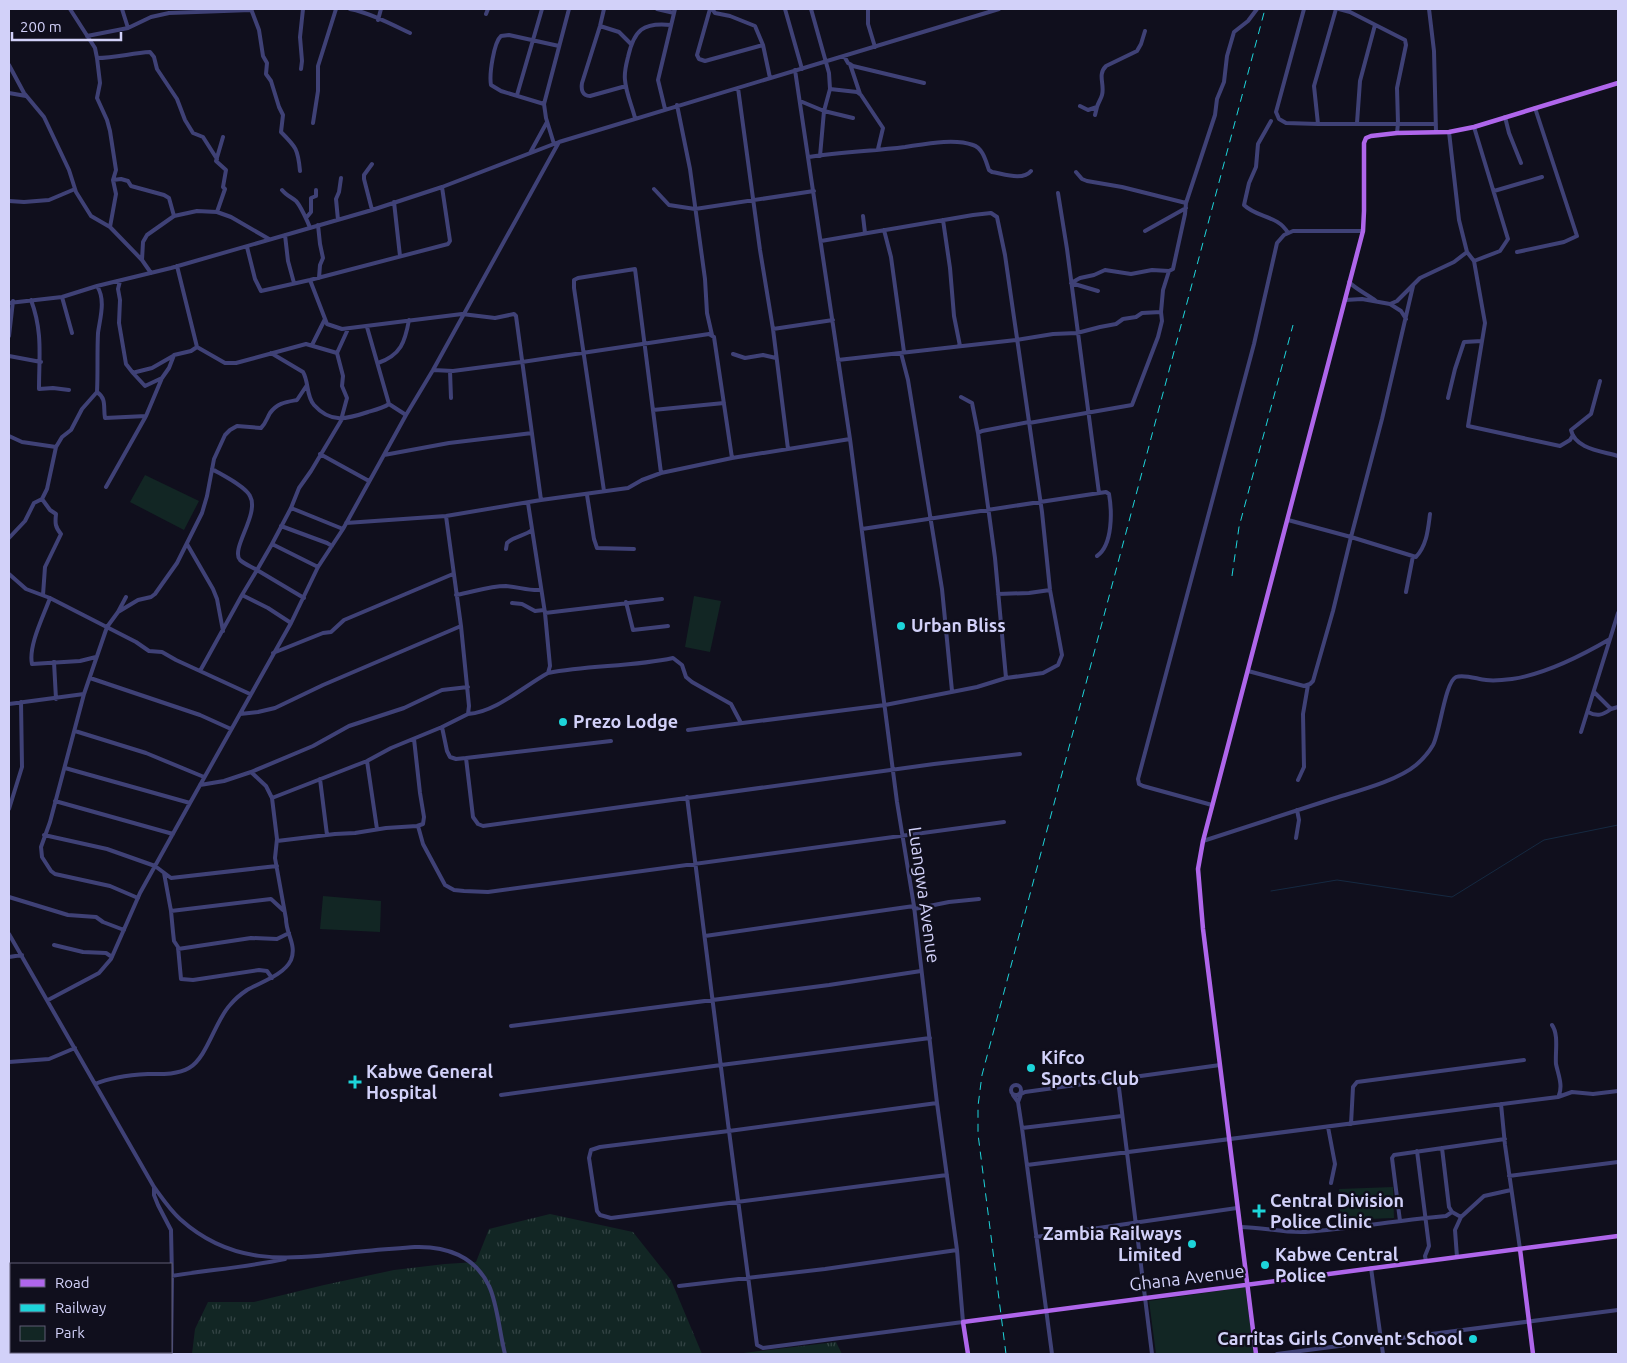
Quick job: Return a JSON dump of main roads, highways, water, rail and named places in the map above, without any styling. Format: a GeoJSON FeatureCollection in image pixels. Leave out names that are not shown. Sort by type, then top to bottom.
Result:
{"type":"FeatureCollection","features":[{"type":"Feature","properties":{"kind":"main road"},"geometry":{"type":"LineString","coordinates":[[1256,1354],[1237,1208],[1198,869],[1202,841],[1238,701],[1248,671],[1363,231],[1364,144],[1366,138],[1371,136],[1397,133],[1449,132],[1474,127],[1618,83]]}},
{"type":"Feature","properties":{"kind":"main road","name":"Ghana Avenue"},"geometry":{"type":"LineString","coordinates":[[963,1322],[1618,1236]]}},
{"type":"Feature","properties":{"kind":"main road"},"geometry":{"type":"LineString","coordinates":[[1520,1249],[1533,1354]]}},
{"type":"Feature","properties":{"kind":"main road","name":"Luangwa Avenue"},"geometry":{"type":"LineString","coordinates":[[963,1322],[968,1354]]}},
{"type":"Feature","properties":{"kind":"waterway"},"geometry":{"type":"LineString","coordinates":[[1271,891],[1337,880],[1452,897],[1544,840],[1618,825]]}},
{"type":"Feature","properties":{"kind":"railway"},"geometry":{"type":"LineString","coordinates":[[1006,1354],[978,1134],[978,1106],[982,1075],[1265,9]]}},
{"type":"Feature","properties":{"kind":"railway"},"geometry":{"type":"LineString","coordinates":[[1232,576],[1239,527],[1293,325]]}},
{"type":"Feature","properties":{"kind":"place","name":"Urban Bliss"},"geometry":{"type":"Point","coordinates":[901,626]}},
{"type":"Feature","properties":{"kind":"place","name":"Prezo Lodge"},"geometry":{"type":"Point","coordinates":[563,722]}},
{"type":"Feature","properties":{"kind":"place","name":"Kifco Sports Club"},"geometry":{"type":"Point","coordinates":[1031,1068]}},
{"type":"Feature","properties":{"kind":"place","name":"Kabwe General Hospital"},"geometry":{"type":"Point","coordinates":[355,1082]}},
{"type":"Feature","properties":{"kind":"place","name":"Central Division Police Clinic"},"geometry":{"type":"Point","coordinates":[1259,1211]}},
{"type":"Feature","properties":{"kind":"place","name":"Zambia Railways Limited"},"geometry":{"type":"Point","coordinates":[1192,1244]}},
{"type":"Feature","properties":{"kind":"place","name":"Kabwe Central Police"},"geometry":{"type":"Point","coordinates":[1265,1265]}},
{"type":"Feature","properties":{"kind":"place","name":"Carritas Girls Convent School"},"geometry":{"type":"Point","coordinates":[1473,1339]}}]}
